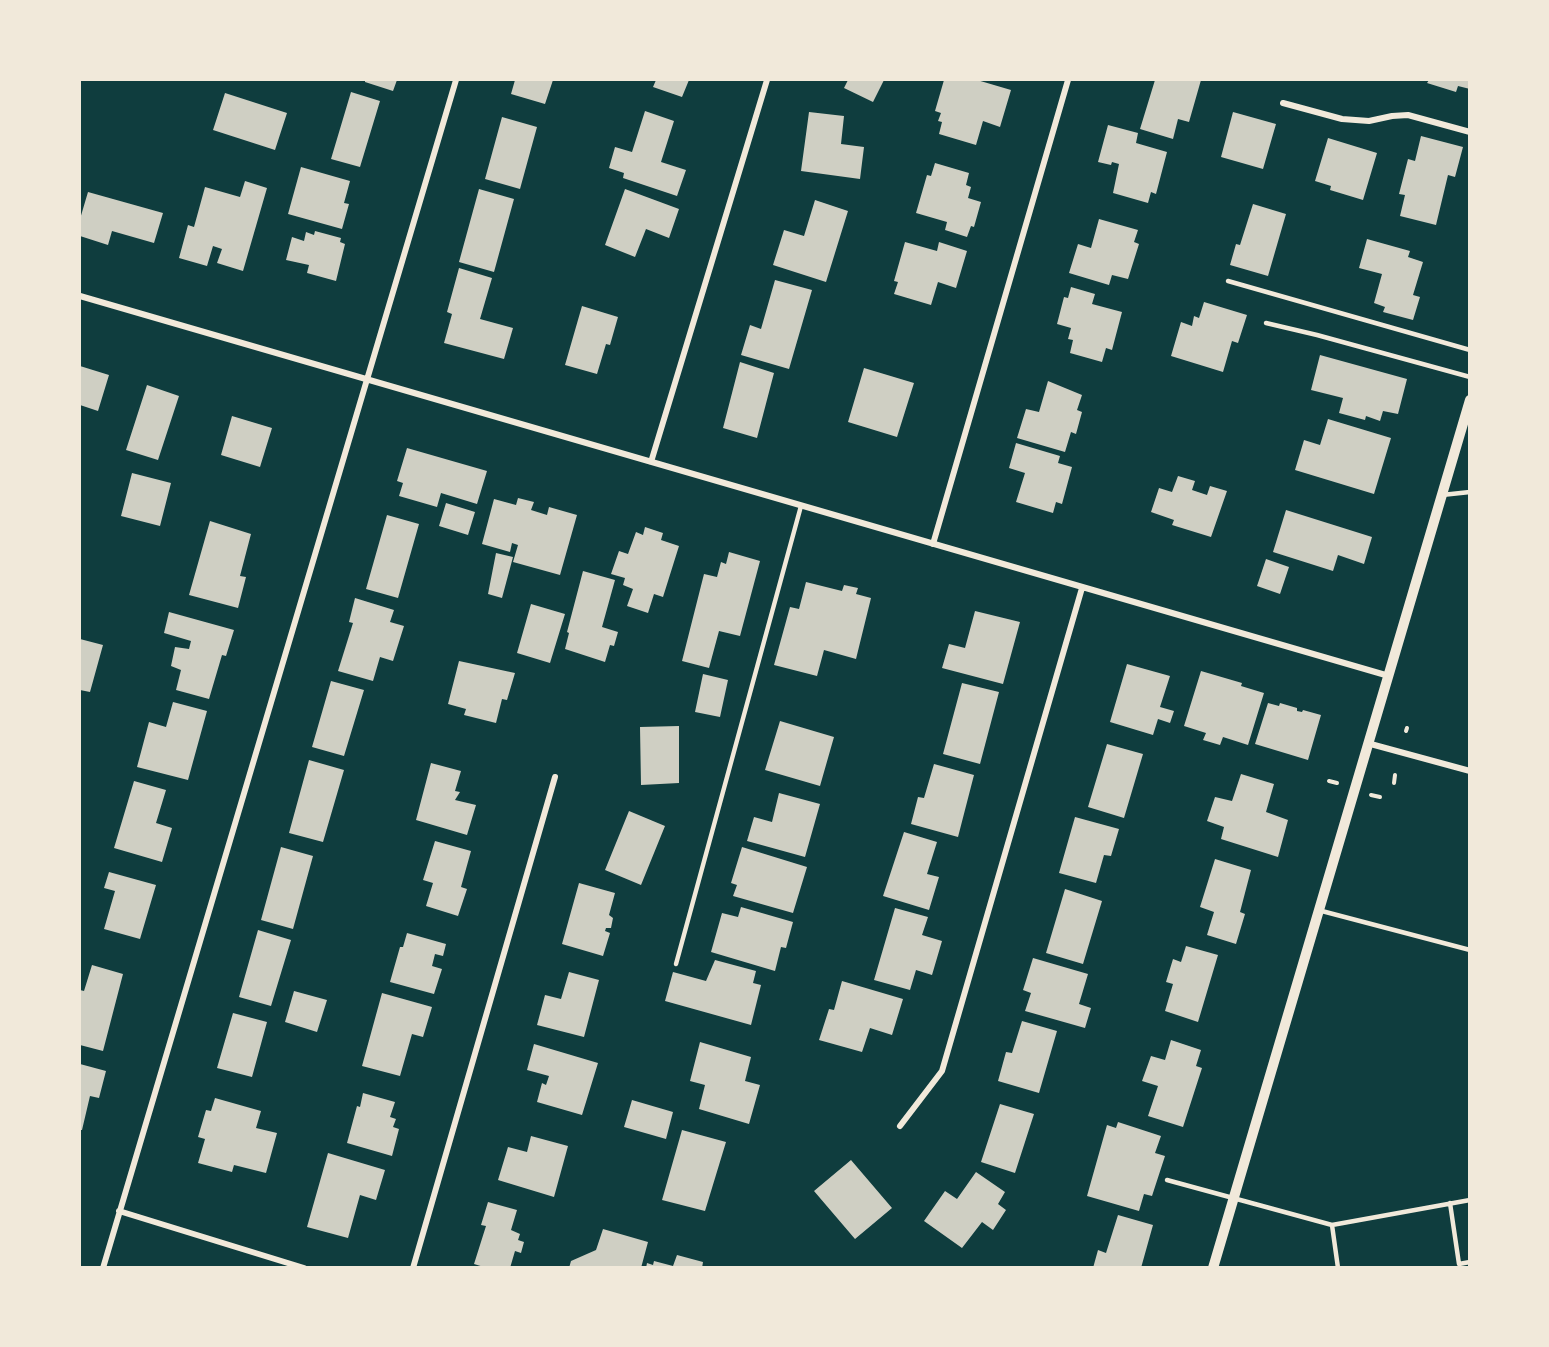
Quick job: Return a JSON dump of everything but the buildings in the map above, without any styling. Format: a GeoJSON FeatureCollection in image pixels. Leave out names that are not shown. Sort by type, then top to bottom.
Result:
{"type":"FeatureCollection","features":[{"type":"Feature","properties":{"kind":"street"},"geometry":{"type":"LineString","coordinates":[[103,1268],[456,80]]}},
{"type":"Feature","properties":{"kind":"street"},"geometry":{"type":"LineString","coordinates":[[651,462],[767,80]]}},
{"type":"Feature","properties":{"kind":"street"},"geometry":{"type":"LineString","coordinates":[[933,544],[1068,80]]}},
{"type":"Feature","properties":{"kind":"street"},"geometry":{"type":"LineString","coordinates":[[1283,103],[1342,119],[1369,122],[1392,116],[1408,115],[1470,132]]}},
{"type":"Feature","properties":{"kind":"street"},"geometry":{"type":"LineString","coordinates":[[80,296],[1389,676]]}},
{"type":"Feature","properties":{"kind":"street"},"geometry":{"type":"LineString","coordinates":[[1213,1268],[1470,400]]}},
{"type":"Feature","properties":{"kind":"street"},"geometry":{"type":"LineString","coordinates":[[900,1126],[942,1071],[1082,588]]}},
{"type":"Feature","properties":{"kind":"street"},"geometry":{"type":"LineString","coordinates":[[1367,743],[1470,771]]}},
{"type":"Feature","properties":{"kind":"street"},"geometry":{"type":"LineString","coordinates":[[413,1268],[555,777]]}},
{"type":"Feature","properties":{"kind":"street"},"geometry":{"type":"LineString","coordinates":[[119,1211],[304,1268]]}},
{"type":"Feature","properties":{"kind":"lane"},"geometry":{"type":"LineString","coordinates":[[1228,281],[1470,350]]}},
{"type":"Feature","properties":{"kind":"lane"},"geometry":{"type":"LineString","coordinates":[[1266,323],[1317,334],[1470,377]]}},
{"type":"Feature","properties":{"kind":"lane"},"geometry":{"type":"LineString","coordinates":[[1442,495],[1470,492]]}},
{"type":"Feature","properties":{"kind":"lane"},"geometry":{"type":"LineString","coordinates":[[676,964],[801,506]]}},
{"type":"Feature","properties":{"kind":"lane"},"geometry":{"type":"LineString","coordinates":[[1318,910],[1470,950]]}},
{"type":"Feature","properties":{"kind":"lane"},"geometry":{"type":"LineString","coordinates":[[1167,1180],[1332,1225],[1470,1200]]}},
{"type":"Feature","properties":{"kind":"lane"},"geometry":{"type":"LineString","coordinates":[[1450,1203],[1459,1264],[1470,1262]]}},
{"type":"Feature","properties":{"kind":"lane"},"geometry":{"type":"LineString","coordinates":[[1332,1225],[1338,1268]]}},
{"type":"Feature","properties":{"kind":"path"},"geometry":{"type":"LineString","coordinates":[[1394,783],[1395,775]]}},
{"type":"Feature","properties":{"kind":"path"},"geometry":{"type":"LineString","coordinates":[[1329,781],[1338,784]]}},
{"type":"Feature","properties":{"kind":"path"},"geometry":{"type":"LineString","coordinates":[[1371,795],[1380,797]]}}]}
